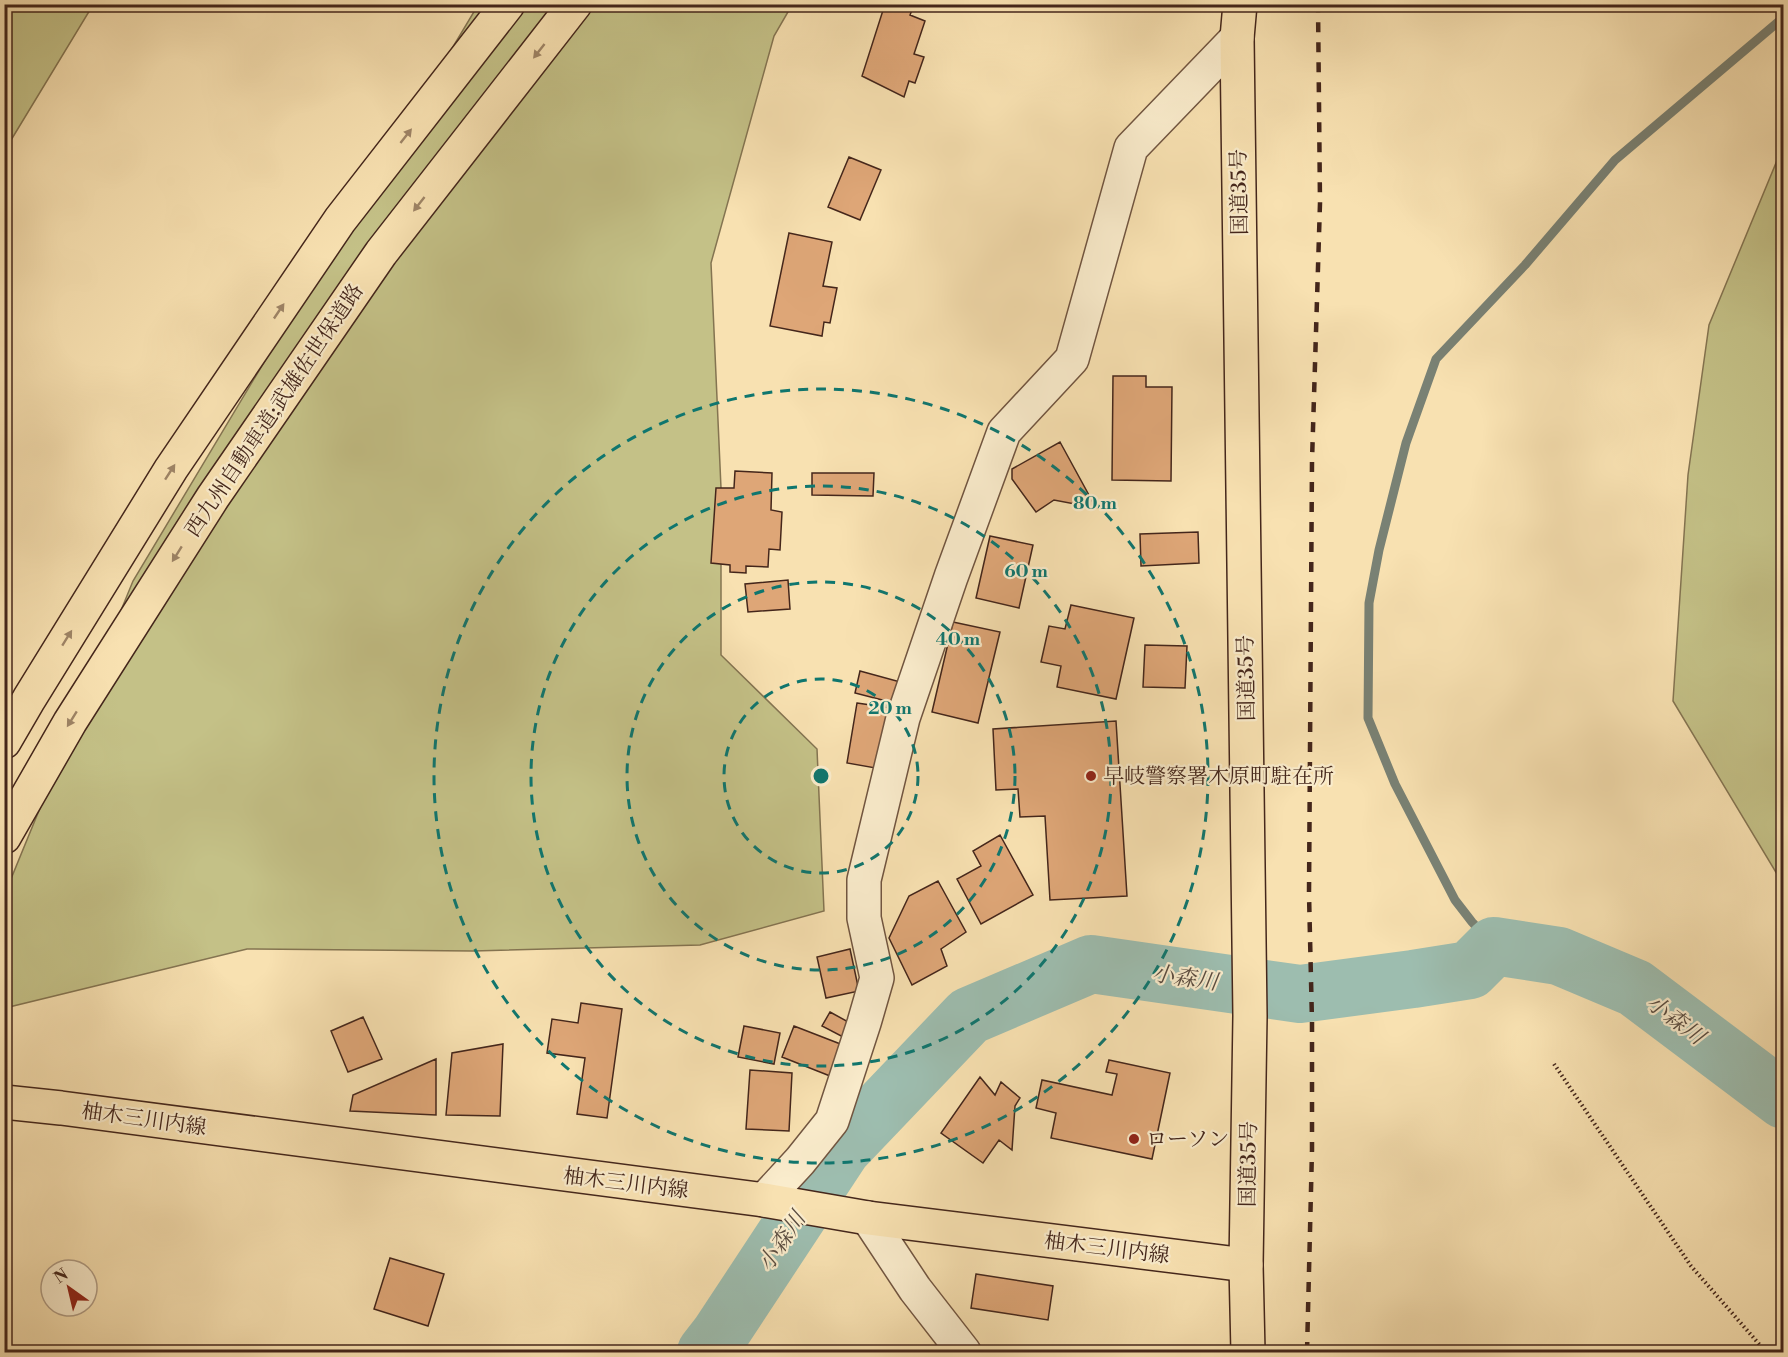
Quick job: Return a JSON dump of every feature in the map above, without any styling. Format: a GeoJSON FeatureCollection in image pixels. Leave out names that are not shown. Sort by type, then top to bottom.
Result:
{"type":"FeatureCollection","features":[{"type":"Feature","properties":{"kind":"main road"},"geometry":{"type":"LineString","coordinates":[[4,742],[171,469],[321,249],[348,210],[508,4]]}},
{"type":"Feature","properties":{"kind":"main road","name":"西九州自動車道;武雄佐世保道路"},"geometry":{"type":"LineString","coordinates":[[4,837],[70,722],[213,497],[381,253],[575,4]]}},
{"type":"Feature","properties":{"kind":"main road","name":"国道35号"},"geometry":{"type":"LineString","coordinates":[[1240,4],[1237,38],[1250,1016],[1246,1265],[1248,1353]]}},
{"type":"Feature","properties":{"kind":"main road","name":"柚木三川内線"},"geometry":{"type":"LineString","coordinates":[[4,1102],[771,1202],[868,1218],[1246,1265]]}},
{"type":"Feature","properties":{"kind":"street"},"geometry":{"type":"LineString","coordinates":[[771,1202],[832,1121],[864,1023],[877,978],[864,918],[866,868],[903,718],[1004,432],[1072,359],[1131,148],[1237,38]]}},
{"type":"Feature","properties":{"kind":"street"},"geometry":{"type":"LineString","coordinates":[[868,1218],[915,1289],[964,1353]]}},
{"type":"Feature","properties":{"kind":"path"},"geometry":{"type":"LineString","coordinates":[[1554,1064],[1691,1266],[1766,1353]]}},
{"type":"Feature","properties":{"kind":"shaded area"},"geometry":{"type":"Polygon","coordinates":[[[4,5],[93,5],[5,150],[4,5]]]}},
{"type":"Feature","properties":{"kind":"shaded area"},"geometry":{"type":"Polygon","coordinates":[[[478,5],[792,5],[774,36],[711,263],[721,488],[721,655],[817,749],[824,911],[700,945],[473,951],[247,949],[5,1008],[4,896],[133,581],[478,5]]]}},
{"type":"Feature","properties":{"kind":"shaded area"},"geometry":{"type":"Polygon","coordinates":[[[1783,146],[1783,884],[1673,701],[1688,475],[1709,325],[1783,146]]]}},
{"type":"Feature","properties":{"kind":"building"},"geometry":{"type":"Polygon","coordinates":[[[885,4],[895,4],[912,10],[910,15],[925,21],[914,54],[924,57],[915,83],[909,81],[904,97],[862,76],[885,4]]]}},
{"type":"Feature","properties":{"kind":"building"},"geometry":{"type":"Polygon","coordinates":[[[849,157],[881,170],[860,220],[828,207],[849,157]]]}},
{"type":"Feature","properties":{"kind":"building"},"geometry":{"type":"Polygon","coordinates":[[[789,233],[832,242],[823,286],[837,288],[830,323],[824,322],[822,336],[770,326],[789,233]]]}},
{"type":"Feature","properties":{"kind":"building"},"geometry":{"type":"Polygon","coordinates":[[[1113,376],[1146,376],[1146,387],[1172,387],[1171,481],[1112,480],[1113,376]]]}},
{"type":"Feature","properties":{"kind":"building"},"geometry":{"type":"Polygon","coordinates":[[[1060,442],[1096,508],[1054,500],[1036,512],[1012,479],[1012,469],[1060,442]]]}},
{"type":"Feature","properties":{"kind":"building"},"geometry":{"type":"Polygon","coordinates":[[[735,471],[772,473],[771,510],[782,512],[780,550],[769,549],[768,567],[746,566],[746,573],[730,572],[730,565],[711,563],[716,488],[734,488],[735,471]]]}},
{"type":"Feature","properties":{"kind":"building"},"geometry":{"type":"Polygon","coordinates":[[[812,473],[874,473],[873,496],[812,495],[812,473]]]}},
{"type":"Feature","properties":{"kind":"building"},"geometry":{"type":"Polygon","coordinates":[[[1198,532],[1199,563],[1141,566],[1140,534],[1198,532]]]}},
{"type":"Feature","properties":{"kind":"building"},"geometry":{"type":"Polygon","coordinates":[[[990,536],[1033,545],[1019,608],[976,598],[990,536]]]}},
{"type":"Feature","properties":{"kind":"building"},"geometry":{"type":"Polygon","coordinates":[[[788,580],[790,609],[748,612],[745,584],[788,580]]]}},
{"type":"Feature","properties":{"kind":"building"},"geometry":{"type":"Polygon","coordinates":[[[1071,605],[1134,618],[1116,699],[1057,687],[1061,666],[1041,662],[1049,626],[1065,629],[1071,605]]]}},
{"type":"Feature","properties":{"kind":"building"},"geometry":{"type":"Polygon","coordinates":[[[953,622],[1000,632],[978,723],[932,712],[953,622]]]}},
{"type":"Feature","properties":{"kind":"building"},"geometry":{"type":"Polygon","coordinates":[[[1145,645],[1187,646],[1185,688],[1143,687],[1145,645]]]}},
{"type":"Feature","properties":{"kind":"building"},"geometry":{"type":"Polygon","coordinates":[[[860,671],[904,683],[898,704],[855,693],[860,671]]]}},
{"type":"Feature","properties":{"kind":"building"},"geometry":{"type":"Polygon","coordinates":[[[857,703],[891,708],[881,769],[847,763],[857,703]]]}},
{"type":"Feature","properties":{"kind":"building"},"geometry":{"type":"Polygon","coordinates":[[[1116,721],[1127,896],[1050,900],[1045,816],[1020,817],[1018,789],[996,790],[993,729],[1116,721]]]}},
{"type":"Feature","properties":{"kind":"building"},"geometry":{"type":"Polygon","coordinates":[[[1000,835],[1033,895],[981,924],[957,879],[981,866],[973,851],[1000,835]]]}},
{"type":"Feature","properties":{"kind":"building"},"geometry":{"type":"Polygon","coordinates":[[[938,881],[966,932],[941,949],[947,966],[912,985],[889,938],[909,896],[938,881]]]}},
{"type":"Feature","properties":{"kind":"building"},"geometry":{"type":"Polygon","coordinates":[[[850,949],[859,991],[826,998],[817,957],[850,949]]]}},
{"type":"Feature","properties":{"kind":"building"},"geometry":{"type":"Polygon","coordinates":[[[581,1003],[622,1009],[607,1118],[577,1114],[585,1058],[547,1053],[552,1019],[578,1023],[581,1003]]]}},
{"type":"Feature","properties":{"kind":"building"},"geometry":{"type":"Polygon","coordinates":[[[830,1012],[852,1024],[845,1038],[822,1026],[830,1012]]]}},
{"type":"Feature","properties":{"kind":"building"},"geometry":{"type":"Polygon","coordinates":[[[363,1017],[382,1059],[348,1072],[331,1031],[363,1017]]]}},
{"type":"Feature","properties":{"kind":"building"},"geometry":{"type":"Polygon","coordinates":[[[744,1026],[780,1033],[774,1064],[738,1057],[744,1026]]]}},
{"type":"Feature","properties":{"kind":"building"},"geometry":{"type":"Polygon","coordinates":[[[794,1026],[843,1045],[830,1076],[782,1057],[794,1026]]]}},
{"type":"Feature","properties":{"kind":"building"},"geometry":{"type":"Polygon","coordinates":[[[503,1044],[500,1116],[446,1115],[452,1053],[503,1044]]]}},
{"type":"Feature","properties":{"kind":"building"},"geometry":{"type":"Polygon","coordinates":[[[436,1059],[436,1115],[350,1111],[353,1095],[436,1059]]]}},
{"type":"Feature","properties":{"kind":"building"},"geometry":{"type":"Polygon","coordinates":[[[1109,1060],[1170,1073],[1152,1159],[1051,1138],[1056,1113],[1036,1108],[1042,1080],[1112,1095],[1117,1074],[1106,1072],[1109,1060]]]}},
{"type":"Feature","properties":{"kind":"building"},"geometry":{"type":"Polygon","coordinates":[[[750,1070],[792,1073],[789,1131],[746,1129],[750,1070]]]}},
{"type":"Feature","properties":{"kind":"building"},"geometry":{"type":"Polygon","coordinates":[[[980,1077],[995,1095],[1001,1082],[1020,1098],[1015,1106],[1012,1150],[999,1140],[983,1163],[941,1133],[980,1077]]]}},
{"type":"Feature","properties":{"kind":"building"},"geometry":{"type":"Polygon","coordinates":[[[390,1258],[444,1274],[428,1326],[374,1309],[390,1258]]]}},
{"type":"Feature","properties":{"kind":"building"},"geometry":{"type":"Polygon","coordinates":[[[976,1274],[1053,1286],[1048,1320],[971,1308],[976,1274]]]}},
{"type":"Feature","properties":{"kind":"waterway"},"geometry":{"type":"LineString","coordinates":[[1494,946],[1455,900],[1395,784],[1368,718],[1369,603],[1379,550],[1406,443],[1436,359],[1525,265],[1615,160],[1784,17]]}},
{"type":"Feature","properties":{"kind":"waterway","name":"小森川"},"geometry":{"type":"LineString","coordinates":[[706,1352],[842,1149],[969,1016],[1091,964],[1300,994],[1470,970],[1494,946],[1559,956],[1635,988],[1784,1100]]}},
{"type":"Feature","properties":{"kind":"railway"},"geometry":{"type":"LineString","coordinates":[[1307,1352],[1312,1150],[1309,894],[1312,461],[1320,203],[1318,4]]}},
{"type":"Feature","properties":{"kind":"place","name":"早岐警察署木原町駐在所"},"geometry":{"type":"Point","coordinates":[1091,776]}},
{"type":"Feature","properties":{"kind":"place","name":"ローソン"},"geometry":{"type":"Point","coordinates":[1134,1139]}}]}
